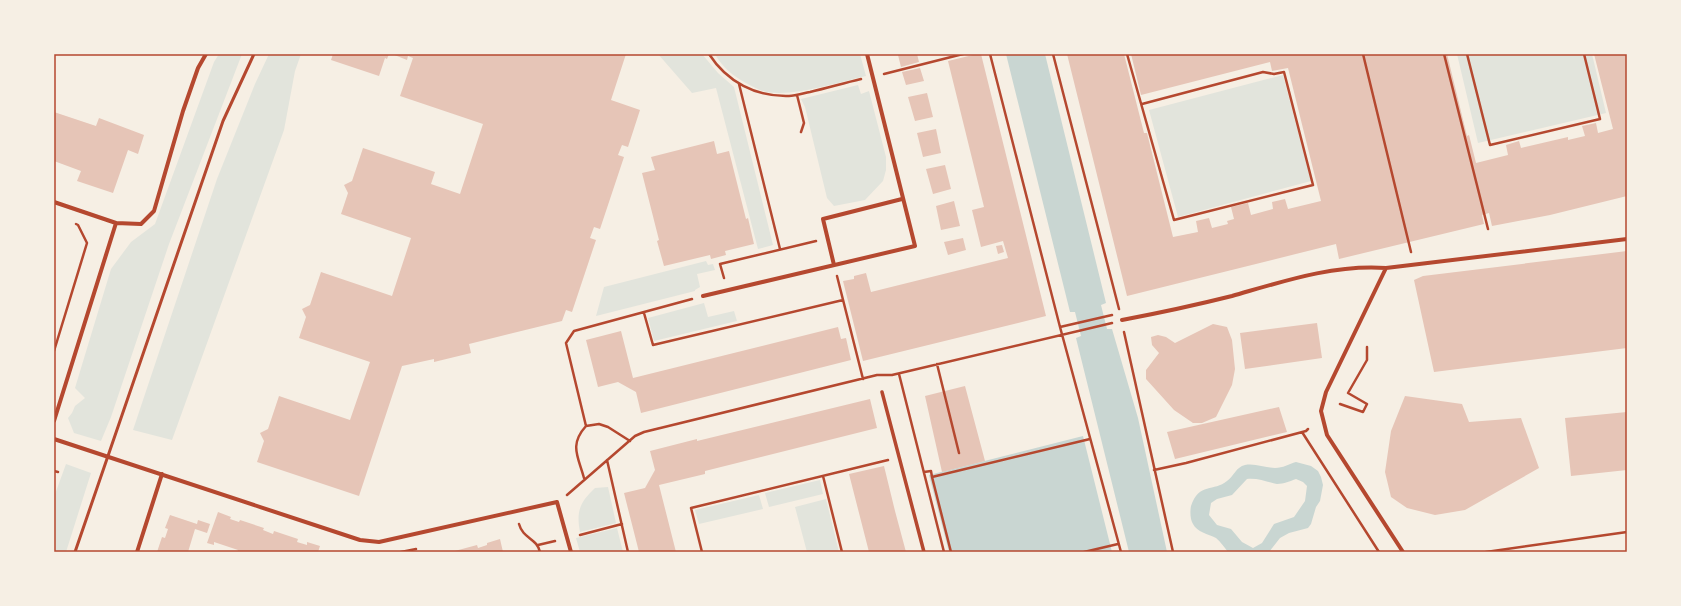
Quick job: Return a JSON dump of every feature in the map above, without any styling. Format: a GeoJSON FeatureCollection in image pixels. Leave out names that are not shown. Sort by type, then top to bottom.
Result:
{"type":"FeatureCollection","features":[{"type":"Feature","properties":{"kind":"street"},"geometry":{"type":"LineString","coordinates":[[54,202],[116,222],[141,224],[154,211],[183,111],[198,68],[206,54]]}},
{"type":"Feature","properties":{"kind":"street"},"geometry":{"type":"LineString","coordinates":[[703,296],[915,246],[902,199],[868,54]]}},
{"type":"Feature","properties":{"kind":"street"},"geometry":{"type":"LineString","coordinates":[[834,265],[823,219],[902,199]]}},
{"type":"Feature","properties":{"kind":"street"},"geometry":{"type":"LineString","coordinates":[[54,421],[116,222]]}},
{"type":"Feature","properties":{"kind":"street"},"geometry":{"type":"LineString","coordinates":[[1122,320],[1230,296],[1324,272],[1377,267],[1386,268],[1627,239]]}},
{"type":"Feature","properties":{"kind":"street"},"geometry":{"type":"LineString","coordinates":[[1386,268],[1326,392],[1321,411],[1327,435],[1403,552]]}},
{"type":"Feature","properties":{"kind":"street"},"geometry":{"type":"LineString","coordinates":[[882,392],[924,552]]}},
{"type":"Feature","properties":{"kind":"street"},"geometry":{"type":"LineString","coordinates":[[54,439],[360,540],[379,542],[557,502],[571,552]]}},
{"type":"Feature","properties":{"kind":"street"},"geometry":{"type":"LineString","coordinates":[[136,552],[162,474]]}},
{"type":"Feature","properties":{"kind":"lane"},"geometry":{"type":"LineString","coordinates":[[75,552],[223,121],[254,54]]}},
{"type":"Feature","properties":{"kind":"path"},"geometry":{"type":"LineString","coordinates":[[709,54],[715,65],[731,80],[751,90],[767,95],[790,96],[963,54]]}},
{"type":"Feature","properties":{"kind":"path"},"geometry":{"type":"LineString","coordinates":[[990,54],[1060,327],[1121,552]]}},
{"type":"Feature","properties":{"kind":"path"},"geometry":{"type":"LineString","coordinates":[[1053,54],[1122,320],[1173,552]]}},
{"type":"Feature","properties":{"kind":"path"},"geometry":{"type":"LineString","coordinates":[[1126,54],[1142,104],[1174,220],[1313,185],[1284,72],[1274,74],[1263,72],[1142,104]]}},
{"type":"Feature","properties":{"kind":"path"},"geometry":{"type":"LineString","coordinates":[[1363,54],[1414,264]]}},
{"type":"Feature","properties":{"kind":"path"},"geometry":{"type":"LineString","coordinates":[[1444,54],[1488,230]]}},
{"type":"Feature","properties":{"kind":"path"},"geometry":{"type":"LineString","coordinates":[[1467,54],[1490,145],[1600,119],[1584,54]]}},
{"type":"Feature","properties":{"kind":"path"},"geometry":{"type":"LineString","coordinates":[[739,84],[780,249]]}},
{"type":"Feature","properties":{"kind":"path"},"geometry":{"type":"LineString","coordinates":[[797,95],[804,123],[801,132]]}},
{"type":"Feature","properties":{"kind":"path"},"geometry":{"type":"LineString","coordinates":[[54,351],[87,243],[78,225],[72,223]]}},
{"type":"Feature","properties":{"kind":"path"},"geometry":{"type":"LineString","coordinates":[[727,290],[720,264],[828,238]]}},
{"type":"Feature","properties":{"kind":"path"},"geometry":{"type":"LineString","coordinates":[[834,265],[862,379]]}},
{"type":"Feature","properties":{"kind":"path"},"geometry":{"type":"LineString","coordinates":[[586,426],[566,343],[574,331],[703,296]]}},
{"type":"Feature","properties":{"kind":"path"},"geometry":{"type":"LineString","coordinates":[[644,313],[653,345],[843,300]]}},
{"type":"Feature","properties":{"kind":"path"},"geometry":{"type":"LineString","coordinates":[[1060,327],[1112,314]]}},
{"type":"Feature","properties":{"kind":"path"},"geometry":{"type":"LineString","coordinates":[[557,502],[584,478],[630,441],[644,432],[877,375],[892,376],[1115,322]]}},
{"type":"Feature","properties":{"kind":"path"},"geometry":{"type":"LineString","coordinates":[[1340,404],[1363,412],[1368,404],[1348,394],[1367,360],[1367,347]]}},
{"type":"Feature","properties":{"kind":"path"},"geometry":{"type":"LineString","coordinates":[[937,364],[959,454]]}},
{"type":"Feature","properties":{"kind":"path"},"geometry":{"type":"LineString","coordinates":[[899,374],[944,552]]}},
{"type":"Feature","properties":{"kind":"path"},"geometry":{"type":"LineString","coordinates":[[584,478],[575,447],[578,435],[586,426],[599,424],[608,427],[630,441]]}},
{"type":"Feature","properties":{"kind":"path"},"geometry":{"type":"LineString","coordinates":[[1154,470],[1302,432],[1308,428]]}},
{"type":"Feature","properties":{"kind":"path"},"geometry":{"type":"LineString","coordinates":[[1302,432],[1378,552]]}},
{"type":"Feature","properties":{"kind":"path"},"geometry":{"type":"LineString","coordinates":[[932,477],[1090,439]]}},
{"type":"Feature","properties":{"kind":"path"},"geometry":{"type":"LineString","coordinates":[[702,552],[691,508],[899,458]]}},
{"type":"Feature","properties":{"kind":"path"},"geometry":{"type":"LineString","coordinates":[[607,460],[628,552]]}},
{"type":"Feature","properties":{"kind":"path"},"geometry":{"type":"LineString","coordinates":[[54,471],[58,472]]}},
{"type":"Feature","properties":{"kind":"path"},"geometry":{"type":"LineString","coordinates":[[924,472],[931,471],[951,552]]}},
{"type":"Feature","properties":{"kind":"path"},"geometry":{"type":"LineString","coordinates":[[823,476],[842,552]]}},
{"type":"Feature","properties":{"kind":"path"},"geometry":{"type":"LineString","coordinates":[[516,510],[521,532],[538,545],[540,552]]}},
{"type":"Feature","properties":{"kind":"path"},"geometry":{"type":"LineString","coordinates":[[1486,552],[1627,532]]}},
{"type":"Feature","properties":{"kind":"path"},"geometry":{"type":"LineString","coordinates":[[1084,552],[1118,544]]}},
{"type":"Feature","properties":{"kind":"shaded area"},"geometry":{"type":"Polygon","coordinates":[[[219,54],[242,54],[169,244],[111,417],[101,441],[74,433],[68,418],[75,406],[85,398],[75,388],[111,269],[131,242],[155,224],[214,62],[219,54]]]}},
{"type":"Feature","properties":{"kind":"shaded area"},"geometry":{"type":"Polygon","coordinates":[[[269,54],[301,54],[295,71],[284,130],[172,440],[133,430],[217,179],[255,84],[269,54]]]}},
{"type":"Feature","properties":{"kind":"shaded area"},"geometry":{"type":"Polygon","coordinates":[[[658,54],[702,54],[718,73],[734,87],[773,245],[758,249],[716,88],[692,93],[658,54]]]}},
{"type":"Feature","properties":{"kind":"shaded area"},"geometry":{"type":"Polygon","coordinates":[[[715,54],[860,54],[866,76],[797,92],[771,93],[746,83],[728,71],[715,54]]]}},
{"type":"Feature","properties":{"kind":"shaded area"},"geometry":{"type":"Polygon","coordinates":[[[1006,54],[1045,54],[1106,303],[1101,305],[1107,329],[1112,329],[1138,418],[1167,552],[1129,552],[1076,338],[1081,336],[1075,312],[1070,312],[1006,54]]]}},
{"type":"Feature","properties":{"kind":"shaded area"},"geometry":{"type":"Polygon","coordinates":[[[1457,54],[1592,54],[1606,113],[1478,143],[1457,54]]]}},
{"type":"Feature","properties":{"kind":"shaded area"},"geometry":{"type":"Polygon","coordinates":[[[1283,75],[1311,181],[1178,217],[1149,110],[1283,75]]]}},
{"type":"Feature","properties":{"kind":"shaded area"},"geometry":{"type":"Polygon","coordinates":[[[858,85],[861,94],[869,91],[886,157],[886,170],[883,181],[865,200],[834,206],[827,198],[805,107],[801,99],[858,85]]]}},
{"type":"Feature","properties":{"kind":"shaded area"},"geometry":{"type":"Polygon","coordinates":[[[706,261],[708,265],[713,264],[715,270],[697,274],[700,287],[695,291],[596,316],[604,287],[706,261]]]}},
{"type":"Feature","properties":{"kind":"shaded area"},"geometry":{"type":"Polygon","coordinates":[[[704,303],[708,317],[734,311],[737,321],[654,341],[648,318],[704,303]]]}},
{"type":"Feature","properties":{"kind":"shaded area"},"geometry":{"type":"Polygon","coordinates":[[[1083,436],[1112,552],[949,552],[929,475],[1083,436]]]}},
{"type":"Feature","properties":{"kind":"shaded area"},"geometry":{"type":"Polygon","coordinates":[[[1296,462],[1311,466],[1318,471],[1323,485],[1320,501],[1316,507],[1311,524],[1308,528],[1289,533],[1280,538],[1269,552],[1228,552],[1216,538],[1200,531],[1193,524],[1190,515],[1191,506],[1194,498],[1202,490],[1222,484],[1237,470],[1245,465],[1278,468],[1296,462]],[[1247,479],[1232,495],[1217,499],[1211,503],[1209,515],[1217,525],[1231,529],[1242,542],[1253,548],[1262,543],[1274,524],[1294,517],[1305,501],[1307,486],[1303,482],[1296,479],[1277,484],[1247,479]]]}},
{"type":"Feature","properties":{"kind":"shaded area"},"geometry":{"type":"Polygon","coordinates":[[[66,464],[91,473],[66,552],[54,552],[54,497],[66,464]]]}},
{"type":"Feature","properties":{"kind":"shaded area"},"geometry":{"type":"Polygon","coordinates":[[[820,480],[823,494],[769,507],[765,493],[820,480]]]}},
{"type":"Feature","properties":{"kind":"shaded area"},"geometry":{"type":"Polygon","coordinates":[[[608,487],[616,523],[580,532],[580,507],[595,488],[608,487]]]}},
{"type":"Feature","properties":{"kind":"shaded area"},"geometry":{"type":"Polygon","coordinates":[[[759,495],[763,509],[699,524],[695,510],[759,495]]]}},
{"type":"Feature","properties":{"kind":"shaded area"},"geometry":{"type":"Polygon","coordinates":[[[826,499],[839,552],[807,552],[795,507],[826,499]]]}},
{"type":"Feature","properties":{"kind":"shaded area"},"geometry":{"type":"Polygon","coordinates":[[[617,528],[623,552],[580,552],[576,538],[617,528]]]}},
{"type":"Feature","properties":{"kind":"building"},"geometry":{"type":"Polygon","coordinates":[[[333,54],[389,54],[387,59],[385,58],[379,76],[331,60],[333,54]]]}},
{"type":"Feature","properties":{"kind":"building"},"geometry":{"type":"Polygon","coordinates":[[[392,54],[626,54],[611,100],[640,110],[628,147],[622,145],[618,155],[624,157],[600,229],[594,227],[590,238],[596,240],[572,312],[566,310],[562,321],[469,344],[471,353],[434,362],[434,359],[402,366],[359,496],[257,462],[264,441],[260,433],[268,429],[279,396],[350,420],[370,362],[299,338],[306,317],[302,309],[310,305],[321,272],[392,296],[411,238],[341,214],[348,193],[344,185],[352,181],[363,148],[435,172],[431,184],[460,194],[483,124],[400,96],[413,58],[408,56],[407,60],[392,54]]]}},
{"type":"Feature","properties":{"kind":"building"},"geometry":{"type":"Polygon","coordinates":[[[917,54],[919,62],[901,67],[898,55],[917,54]]]}},
{"type":"Feature","properties":{"kind":"building"},"geometry":{"type":"Polygon","coordinates":[[[981,54],[1046,316],[863,361],[843,281],[854,279],[854,276],[866,273],[871,292],[1008,258],[1003,241],[981,247],[972,210],[984,207],[948,61],[981,54]]]}},
{"type":"Feature","properties":{"kind":"building"},"geometry":{"type":"Polygon","coordinates":[[[1067,54],[1124,54],[1144,133],[1147,133],[1173,237],[1198,232],[1196,221],[1209,218],[1212,228],[1228,224],[1227,221],[1234,219],[1231,207],[1248,203],[1251,215],[1273,209],[1272,202],[1285,199],[1288,209],[1321,201],[1288,68],[1272,71],[1270,62],[1141,95],[1131,54],[1447,54],[1467,136],[1469,135],[1476,163],[1508,155],[1506,145],[1519,141],[1521,148],[1568,137],[1568,140],[1585,136],[1582,126],[1596,123],[1598,133],[1613,129],[1594,54],[1627,54],[1627,196],[1550,215],[1492,226],[1489,213],[1482,215],[1484,224],[1339,259],[1336,244],[1127,296],[1067,54]]]}},
{"type":"Feature","properties":{"kind":"building"},"geometry":{"type":"Polygon","coordinates":[[[920,68],[924,81],[906,85],[902,72],[920,68]]]}},
{"type":"Feature","properties":{"kind":"building"},"geometry":{"type":"Polygon","coordinates":[[[927,93],[933,117],[915,121],[908,97],[927,93]]]}},
{"type":"Feature","properties":{"kind":"building"},"geometry":{"type":"Polygon","coordinates":[[[54,112],[96,126],[99,118],[144,135],[138,154],[128,150],[113,193],[77,181],[81,171],[54,161],[54,112]]]}},
{"type":"Feature","properties":{"kind":"building"},"geometry":{"type":"Polygon","coordinates":[[[936,129],[941,153],[923,157],[917,133],[936,129]]]}},
{"type":"Feature","properties":{"kind":"building"},"geometry":{"type":"Polygon","coordinates":[[[714,141],[717,154],[729,151],[746,219],[748,218],[754,244],[725,251],[726,255],[711,259],[710,255],[664,266],[642,173],[655,170],[651,157],[714,141]]]}},
{"type":"Feature","properties":{"kind":"building"},"geometry":{"type":"Polygon","coordinates":[[[945,165],[951,189],[933,194],[926,169],[945,165]]]}},
{"type":"Feature","properties":{"kind":"building"},"geometry":{"type":"Polygon","coordinates":[[[954,201],[960,226],[941,230],[936,206],[954,201]]]}},
{"type":"Feature","properties":{"kind":"building"},"geometry":{"type":"Polygon","coordinates":[[[963,238],[966,250],[948,255],[944,242],[963,238]]]}},
{"type":"Feature","properties":{"kind":"building"},"geometry":{"type":"Polygon","coordinates":[[[1002,245],[1004,252],[998,254],[996,246],[1002,245]]]}},
{"type":"Feature","properties":{"kind":"building"},"geometry":{"type":"Polygon","coordinates":[[[1627,251],[1627,348],[1434,372],[1414,280],[1423,276],[1627,251]]]}},
{"type":"Feature","properties":{"kind":"building"},"geometry":{"type":"Polygon","coordinates":[[[1317,323],[1322,358],[1245,369],[1240,333],[1317,323]]]}},
{"type":"Feature","properties":{"kind":"building"},"geometry":{"type":"Polygon","coordinates":[[[1213,324],[1227,327],[1232,340],[1235,369],[1232,385],[1216,417],[1202,423],[1193,423],[1174,410],[1146,379],[1146,370],[1159,353],[1152,345],[1151,337],[1158,335],[1166,337],[1175,343],[1213,324]]]}},
{"type":"Feature","properties":{"kind":"building"},"geometry":{"type":"Polygon","coordinates":[[[838,327],[841,339],[846,338],[851,360],[641,413],[636,392],[618,382],[598,387],[586,340],[621,331],[633,378],[838,327]]]}},
{"type":"Feature","properties":{"kind":"building"},"geometry":{"type":"Polygon","coordinates":[[[965,386],[985,461],[942,472],[925,396],[965,386]]]}},
{"type":"Feature","properties":{"kind":"building"},"geometry":{"type":"Polygon","coordinates":[[[1405,396],[1462,404],[1469,422],[1521,418],[1539,468],[1465,510],[1435,515],[1407,508],[1391,497],[1385,472],[1391,431],[1405,396]]]}},
{"type":"Feature","properties":{"kind":"building"},"geometry":{"type":"Polygon","coordinates":[[[870,399],[877,428],[705,471],[705,474],[659,485],[676,552],[639,552],[624,493],[645,488],[655,470],[650,451],[870,399]]]}},
{"type":"Feature","properties":{"kind":"building"},"geometry":{"type":"Polygon","coordinates":[[[1279,407],[1287,432],[1175,459],[1167,432],[1279,407]]]}},
{"type":"Feature","properties":{"kind":"building"},"geometry":{"type":"Polygon","coordinates":[[[1627,412],[1627,470],[1571,476],[1565,418],[1627,412]]]}},
{"type":"Feature","properties":{"kind":"building"},"geometry":{"type":"Polygon","coordinates":[[[884,466],[906,552],[869,552],[849,474],[884,466]]]}},
{"type":"Feature","properties":{"kind":"building"},"geometry":{"type":"Polygon","coordinates":[[[218,512],[231,517],[230,519],[239,522],[240,520],[264,528],[263,530],[273,534],[274,531],[298,539],[297,542],[307,545],[307,542],[320,546],[318,552],[237,552],[238,550],[214,542],[214,545],[207,543],[218,512]]]}},
{"type":"Feature","properties":{"kind":"building"},"geometry":{"type":"Polygon","coordinates":[[[170,515],[197,524],[198,520],[210,524],[207,533],[195,529],[188,552],[157,552],[162,537],[165,538],[168,529],[165,528],[170,515]]]}},
{"type":"Feature","properties":{"kind":"building"},"geometry":{"type":"Polygon","coordinates":[[[500,539],[503,552],[451,552],[477,545],[478,548],[487,545],[487,543],[500,539]]]}}]}
